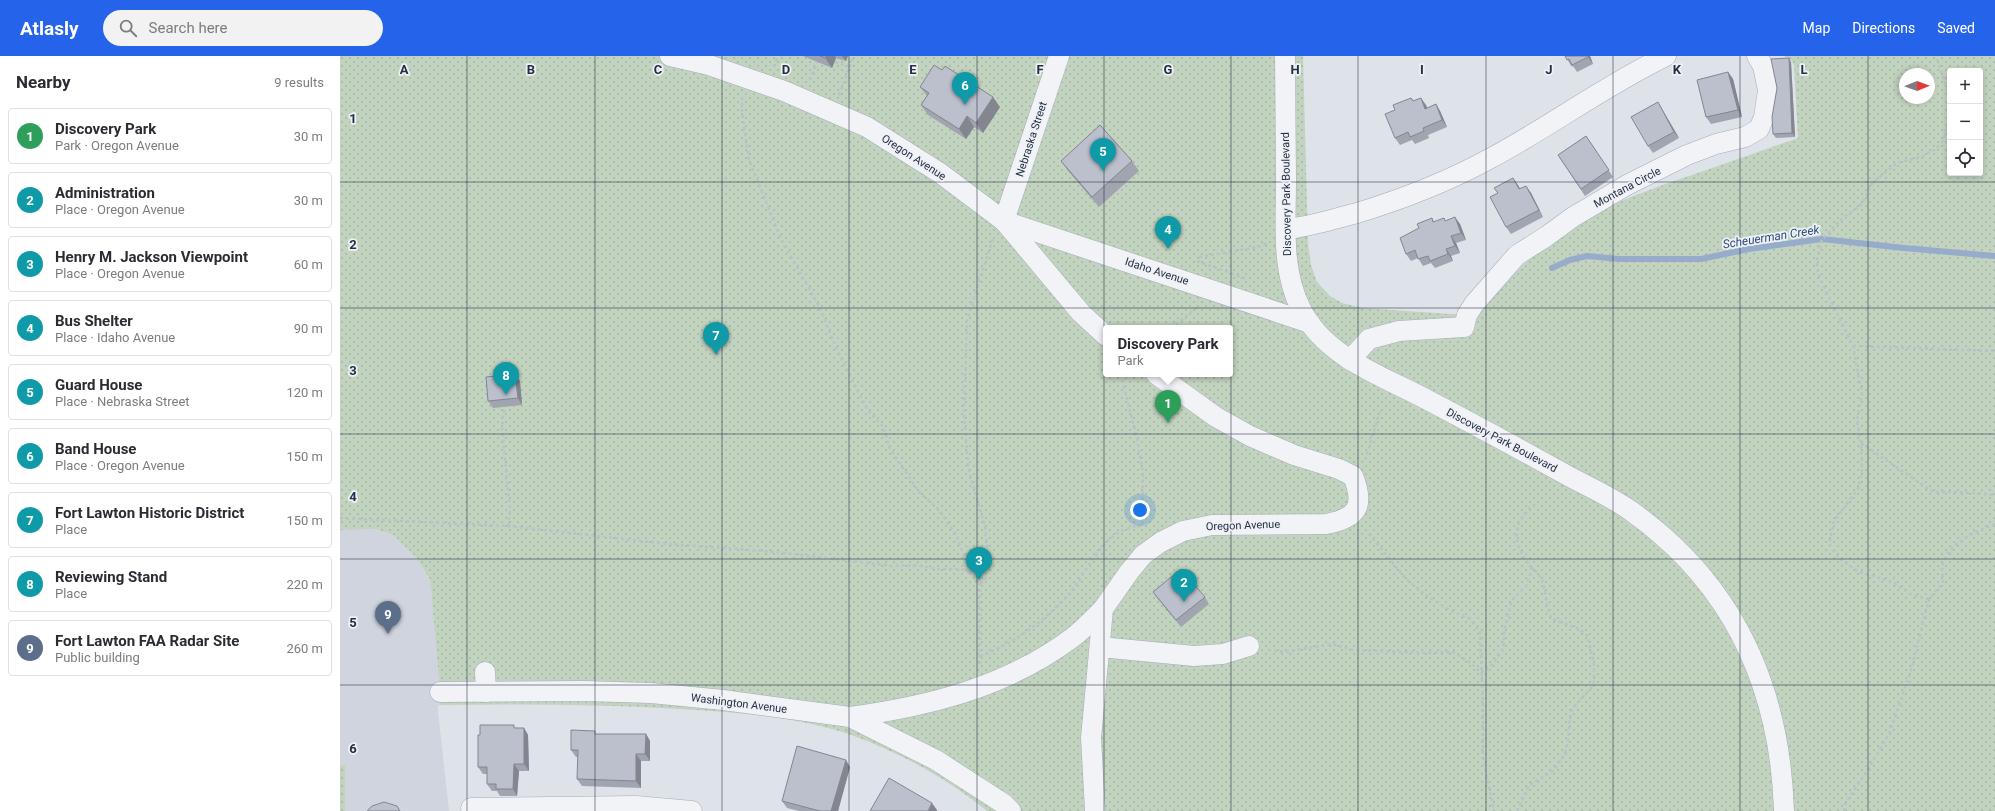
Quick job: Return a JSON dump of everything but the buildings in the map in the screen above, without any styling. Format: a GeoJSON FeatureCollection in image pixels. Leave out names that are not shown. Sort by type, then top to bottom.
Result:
{"type":"FeatureCollection","features":[{"type":"Feature","properties":{"kind":"street","name":"Oregon Avenue"},"geometry":{"type":"LineString","coordinates":[[670,56],[709,66],[784,91],[866,127],[940,173],[1004,221],[1081,313],[1103,333]]}},
{"type":"Feature","properties":{"kind":"street","name":"Nebraska Street"},"geometry":{"type":"LineString","coordinates":[[1004,221],[1059,56]]}},
{"type":"Feature","properties":{"kind":"street","name":"Discovery Park Boulevard"},"geometry":{"type":"LineString","coordinates":[[1285,56],[1279,235],[1298,302],[1310,323],[1326,342],[1350,360],[1467,420],[1630,510],[1675,546],[1708,582],[1734,622],[1758,669],[1774,721],[1783,772],[1784,811]]}},
{"type":"Feature","properties":{"kind":"street"},"geometry":{"type":"LineString","coordinates":[[1279,235],[1378,207],[1436,184],[1490,159],[1537,132],[1596,93],[1633,72],[1666,56]]}},
{"type":"Feature","properties":{"kind":"street","name":"Montana Circle"},"geometry":{"type":"LineString","coordinates":[[1350,360],[1369,339],[1399,330],[1464,327],[1467,315],[1474,304],[1517,255],[1573,217],[1627,185],[1687,155],[1716,144],[1745,137],[1759,129],[1764,117],[1768,90],[1763,66],[1757,56]]}},
{"type":"Feature","properties":{"kind":"street","name":"Idaho Avenue"},"geometry":{"type":"LineString","coordinates":[[1004,221],[1310,323]]}},
{"type":"Feature","properties":{"kind":"street"},"geometry":{"type":"LineString","coordinates":[[1160,377],[1216,417],[1250,436],[1294,455],[1339,468],[1353,476],[1360,492],[1358,507],[1352,515]]}},
{"type":"Feature","properties":{"kind":"street","name":"Oregon Avenue"},"geometry":{"type":"LineString","coordinates":[[850,717],[920,706],[982,688],[1041,660],[1074,637],[1103,609],[1144,555],[1161,542],[1183,530],[1212,525],[1326,524],[1342,520],[1352,515]]}},
{"type":"Feature","properties":{"kind":"street"},"geometry":{"type":"LineString","coordinates":[[1095,811],[1091,738],[1103,609]]}},
{"type":"Feature","properties":{"kind":"street"},"geometry":{"type":"LineString","coordinates":[[1100,647],[1194,656],[1223,654],[1249,646]]}},
{"type":"Feature","properties":{"kind":"street"},"geometry":{"type":"LineString","coordinates":[[485,672],[486,692]]}},
{"type":"Feature","properties":{"kind":"street","name":"Washington Avenue"},"geometry":{"type":"LineString","coordinates":[[440,692],[584,691],[651,693],[723,700],[850,717],[936,760],[1004,804],[1011,811]]}},
{"type":"Feature","properties":{"kind":"street"},"geometry":{"type":"LineString","coordinates":[[471,808],[536,809],[636,806],[692,811]]}},
{"type":"Feature","properties":{"kind":"path"},"geometry":{"type":"LineString","coordinates":[[838,98],[854,56]]}},
{"type":"Feature","properties":{"kind":"path"},"geometry":{"type":"LineString","coordinates":[[1929,599],[1912,596],[1893,582],[1860,572],[1840,559],[1829,544],[1834,521],[1858,489],[1862,471],[1861,442],[1857,420],[1862,394],[1853,346],[1828,296],[1817,269],[1817,260],[1822,239],[1844,217],[1862,204],[1873,182],[1897,163],[1921,157],[1936,149],[1944,139],[1948,117],[1948,91],[1936,56]]}},
{"type":"Feature","properties":{"kind":"path"},"geometry":{"type":"LineString","coordinates":[[808,86],[817,62]]}},
{"type":"Feature","properties":{"kind":"path"},"geometry":{"type":"LineString","coordinates":[[835,62],[850,67]]}},
{"type":"Feature","properties":{"kind":"path"},"geometry":{"type":"LineString","coordinates":[[741,77],[742,113],[749,160],[781,239],[819,306],[838,352],[868,409],[884,428],[888,447],[919,492],[937,508],[950,524],[956,534],[967,565],[973,573],[975,580],[980,583]]}},
{"type":"Feature","properties":{"kind":"path"},"geometry":{"type":"LineString","coordinates":[[340,518],[508,526],[668,544],[778,552],[891,566],[918,565],[936,569],[961,570],[973,573],[981,570],[988,555],[985,527],[968,468],[964,411],[967,320],[994,234],[1004,221]]}},
{"type":"Feature","properties":{"kind":"path"},"geometry":{"type":"LineString","coordinates":[[1199,257],[1258,248],[1279,235]]}},
{"type":"Feature","properties":{"kind":"path"},"geometry":{"type":"LineString","coordinates":[[1198,261],[1250,280]]}},
{"type":"Feature","properties":{"kind":"path"},"geometry":{"type":"LineString","coordinates":[[1175,325],[1218,292]]}},
{"type":"Feature","properties":{"kind":"path"},"geometry":{"type":"LineString","coordinates":[[1853,346],[1995,351]]}},
{"type":"Feature","properties":{"kind":"path"},"geometry":{"type":"LineString","coordinates":[[1122,377],[1137,438],[1143,474],[1142,526],[1144,555]]}},
{"type":"Feature","properties":{"kind":"path"},"geometry":{"type":"LineString","coordinates":[[507,400],[502,428],[510,509],[508,526]]}},
{"type":"Feature","properties":{"kind":"path"},"geometry":{"type":"LineString","coordinates":[[1363,467],[1380,411]]}},
{"type":"Feature","properties":{"kind":"path"},"geometry":{"type":"LineString","coordinates":[[1861,442],[1933,492],[1958,492],[1995,495]]}},
{"type":"Feature","properties":{"kind":"path"},"geometry":{"type":"LineString","coordinates":[[1517,811],[1529,785],[1553,771],[1563,757],[1567,748],[1570,717],[1573,708],[1591,688],[1594,681],[1594,663],[1586,635],[1578,629],[1552,619],[1547,610],[1545,588],[1540,576],[1519,550],[1516,533],[1525,512],[1535,504]]}},
{"type":"Feature","properties":{"kind":"path"},"geometry":{"type":"LineString","coordinates":[[1352,515],[1406,579],[1437,602],[1470,618],[1480,632],[1483,756],[1494,811]]}},
{"type":"Feature","properties":{"kind":"path"},"geometry":{"type":"LineString","coordinates":[[1844,811],[1845,804],[1890,732],[1912,670],[1929,599],[1943,583],[1942,566],[1952,547],[1982,528],[1995,524]]}},
{"type":"Feature","properties":{"kind":"path"},"geometry":{"type":"LineString","coordinates":[[980,656],[1008,644],[1040,622],[1068,595],[1095,554],[1117,532],[1131,527],[1142,526]]}},
{"type":"Feature","properties":{"kind":"path"},"geometry":{"type":"LineString","coordinates":[[1481,673],[1491,666],[1504,648],[1504,631],[1512,600],[1527,585],[1532,568]]}},
{"type":"Feature","properties":{"kind":"path"},"geometry":{"type":"LineString","coordinates":[[980,583],[985,581],[986,577],[985,573],[981,570]]}},
{"type":"Feature","properties":{"kind":"path"},"geometry":{"type":"LineString","coordinates":[[980,583],[980,656],[982,688]]}},
{"type":"Feature","properties":{"kind":"path"},"geometry":{"type":"LineString","coordinates":[[1249,646],[1284,652],[1332,644],[1353,650],[1427,653],[1453,652],[1471,663],[1481,673]]}},
{"type":"Feature","properties":{"kind":"shaded area"},"geometry":{"type":"Polygon","coordinates":[[[376,529],[393,535],[405,545],[416,557],[430,581],[439,679],[438,712],[449,811],[345,811],[345,765],[340,765],[340,530],[376,529]]]}},
{"type":"Feature","properties":{"kind":"green space"},"geometry":{"type":"Polygon","coordinates":[[[340,56],[1303,56],[1308,244],[1311,265],[1317,282],[1330,296],[1342,303],[1363,308],[1478,316],[1503,286],[1531,257],[1566,229],[1598,211],[1649,190],[1798,138],[1794,66],[1792,61],[1784,56],[1995,56],[1995,811],[987,811],[953,786],[917,764],[878,746],[839,731],[780,718],[740,713],[650,707],[500,704],[439,705],[439,679],[430,580],[416,557],[393,535],[376,529],[340,530],[340,56]]]}},
{"type":"Feature","properties":{"kind":"green space"},"geometry":{"type":"Polygon","coordinates":[[[340,765],[345,765],[345,811],[340,811],[340,765]]]}},
{"type":"Feature","properties":{"kind":"waterway","name":"Scheuerman Creek"},"geometry":{"type":"LineString","coordinates":[[1552,268],[1570,260],[1587,256],[1619,259],[1701,259],[1749,249],[1822,239],[1995,256]]}},
{"type":"Feature","properties":{"kind":"place","name":"Band House"},"geometry":{"type":"Point","coordinates":[965,105]}},
{"type":"Feature","properties":{"kind":"place","name":"Guard House"},"geometry":{"type":"Point","coordinates":[1103,171]}},
{"type":"Feature","properties":{"kind":"place","name":"Bus Shelter"},"geometry":{"type":"Point","coordinates":[1168,249]}},
{"type":"Feature","properties":{"kind":"place","name":"Fort Lawton Historic District"},"geometry":{"type":"Point","coordinates":[716,355]}},
{"type":"Feature","properties":{"kind":"place","name":"Reviewing Stand"},"geometry":{"type":"Point","coordinates":[506,395]}},
{"type":"Feature","properties":{"kind":"place","name":"Discovery Park"},"geometry":{"type":"Point","coordinates":[1168,423]}},
{"type":"Feature","properties":{"kind":"place","name":"Henry M. Jackson Viewpoint"},"geometry":{"type":"Point","coordinates":[979,580]}},
{"type":"Feature","properties":{"kind":"place","name":"Administration"},"geometry":{"type":"Point","coordinates":[1184,602]}},
{"type":"Feature","properties":{"kind":"place","name":"Fort Lawton FAA Radar Site"},"geometry":{"type":"Point","coordinates":[388,634]}}]}
